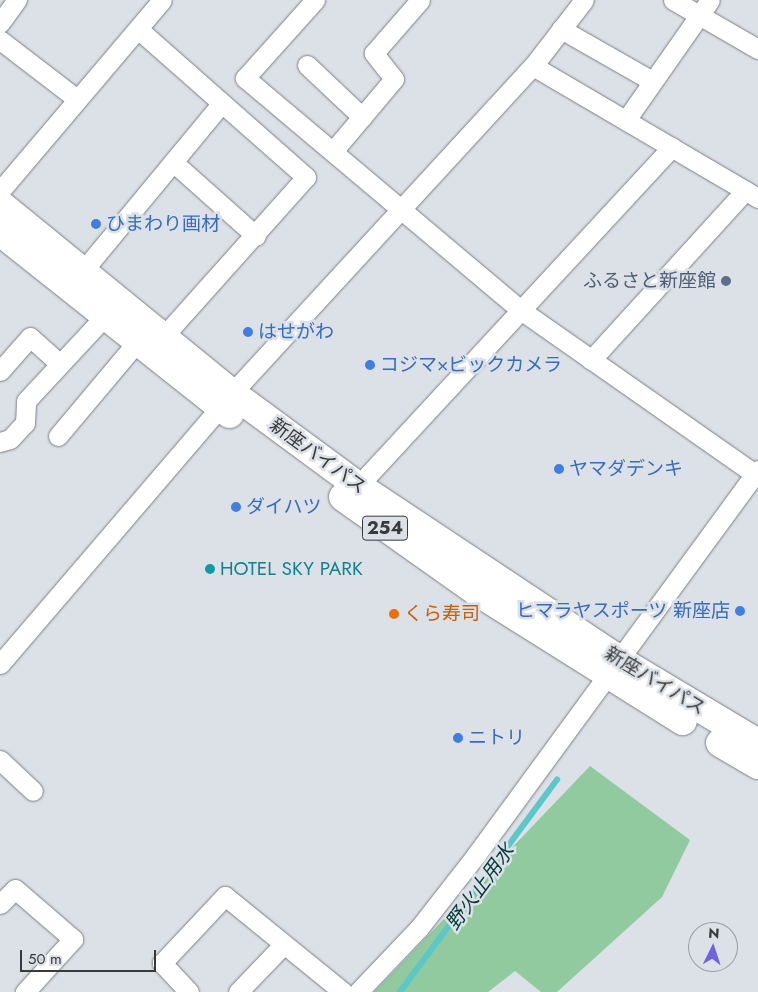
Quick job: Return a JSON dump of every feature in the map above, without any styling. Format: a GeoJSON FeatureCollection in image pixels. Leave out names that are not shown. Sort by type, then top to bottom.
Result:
{"type":"FeatureCollection","features":[{"type":"Feature","properties":{"kind":"highway","name":"新座バイパス"},"geometry":{"type":"LineString","coordinates":[[0,204],[82,272],[150,343]]}},
{"type":"Feature","properties":{"kind":"highway","name":"新座バイパス"},"geometry":{"type":"LineString","coordinates":[[0,232],[104,316],[150,343],[477,592],[615,669],[758,743]]}},
{"type":"Feature","properties":{"kind":"highway","name":"新座バイパス"},"geometry":{"type":"LineString","coordinates":[[226,400],[358,486],[615,669],[758,765]]}},
{"type":"Feature","properties":{"kind":"street"},"geometry":{"type":"LineString","coordinates":[[0,23],[17,0]]}},
{"type":"Feature","properties":{"kind":"street"},"geometry":{"type":"LineString","coordinates":[[0,191],[162,0]]}},
{"type":"Feature","properties":{"kind":"street"},"geometry":{"type":"LineString","coordinates":[[315,0],[244,78],[334,150],[401,212],[522,311],[757,474],[615,669],[419,928],[358,992]]}},
{"type":"Feature","properties":{"kind":"street"},"geometry":{"type":"LineString","coordinates":[[334,150],[394,79],[374,53],[420,0]]}},
{"type":"Feature","properties":{"kind":"street"},"geometry":{"type":"LineString","coordinates":[[0,664],[226,400],[401,212],[533,66],[584,0]]}},
{"type":"Feature","properties":{"kind":"street"},"geometry":{"type":"LineString","coordinates":[[673,0],[705,8],[758,49]]}},
{"type":"Feature","properties":{"kind":"street"},"geometry":{"type":"LineString","coordinates":[[626,120],[705,8]]}},
{"type":"Feature","properties":{"kind":"street"},"geometry":{"type":"LineString","coordinates":[[58,436],[256,236],[306,177],[138,29]]}},
{"type":"Feature","properties":{"kind":"street"},"geometry":{"type":"LineString","coordinates":[[561,29],[652,81]]}},
{"type":"Feature","properties":{"kind":"street"},"geometry":{"type":"LineString","coordinates":[[0,40],[77,99]]}},
{"type":"Feature","properties":{"kind":"street"},"geometry":{"type":"LineString","coordinates":[[307,65],[362,117]]}},
{"type":"Feature","properties":{"kind":"street"},"geometry":{"type":"LineString","coordinates":[[533,66],[752,195],[591,360]]}},
{"type":"Feature","properties":{"kind":"street"},"geometry":{"type":"LineString","coordinates":[[82,272],[221,104]]}},
{"type":"Feature","properties":{"kind":"street"},"geometry":{"type":"LineString","coordinates":[[358,486],[672,147]]}},
{"type":"Feature","properties":{"kind":"street"},"geometry":{"type":"LineString","coordinates":[[173,162],[256,236]]}},
{"type":"Feature","properties":{"kind":"street"},"geometry":{"type":"LineString","coordinates":[[0,442],[10,439],[25,423],[26,401],[104,316]]}},
{"type":"Feature","properties":{"kind":"street"},"geometry":{"type":"LineString","coordinates":[[0,372],[30,337],[60,364]]}},
{"type":"Feature","properties":{"kind":"street"},"geometry":{"type":"LineString","coordinates":[[0,760],[33,791]]}},
{"type":"Feature","properties":{"kind":"street"},"geometry":{"type":"LineString","coordinates":[[0,904],[15,889],[73,939],[25,992]]}},
{"type":"Feature","properties":{"kind":"street"},"geometry":{"type":"LineString","coordinates":[[188,992],[162,963],[225,896],[283,945],[344,992]]}},
{"type":"Feature","properties":{"kind":"street"},"geometry":{"type":"LineString","coordinates":[[238,992],[283,945]]}},
{"type":"Feature","properties":{"kind":"green space"},"geometry":{"type":"Polygon","coordinates":[[[590,766],[690,840],[662,897],[557,992],[541,992],[515,971],[488,992],[374,992],[590,766]]]}},
{"type":"Feature","properties":{"kind":"waterway","name":"野火止用水"},"geometry":{"type":"LineString","coordinates":[[400,992],[557,780]]}},
{"type":"Feature","properties":{"kind":"place","name":"ひまわり画材"},"geometry":{"type":"Point","coordinates":[96,224]}},
{"type":"Feature","properties":{"kind":"place","name":"ふるさと新座館"},"geometry":{"type":"Point","coordinates":[726,281]}},
{"type":"Feature","properties":{"kind":"place","name":"はせがわ"},"geometry":{"type":"Point","coordinates":[248,332]}},
{"type":"Feature","properties":{"kind":"place","name":"コジマ×ビックカメラ"},"geometry":{"type":"Point","coordinates":[370,365]}},
{"type":"Feature","properties":{"kind":"place","name":"ヤマダデンキ"},"geometry":{"type":"Point","coordinates":[559,469]}},
{"type":"Feature","properties":{"kind":"place","name":"ダイハツ"},"geometry":{"type":"Point","coordinates":[236,507]}},
{"type":"Feature","properties":{"kind":"place","name":"HOTEL SKY PARK"},"geometry":{"type":"Point","coordinates":[210,569]}},
{"type":"Feature","properties":{"kind":"place","name":"ヒマラヤスポーツ 新座店"},"geometry":{"type":"Point","coordinates":[740,611]}},
{"type":"Feature","properties":{"kind":"place","name":"くら寿司"},"geometry":{"type":"Point","coordinates":[394,614]}},
{"type":"Feature","properties":{"kind":"place","name":"ニトリ"},"geometry":{"type":"Point","coordinates":[458,738]}}]}
